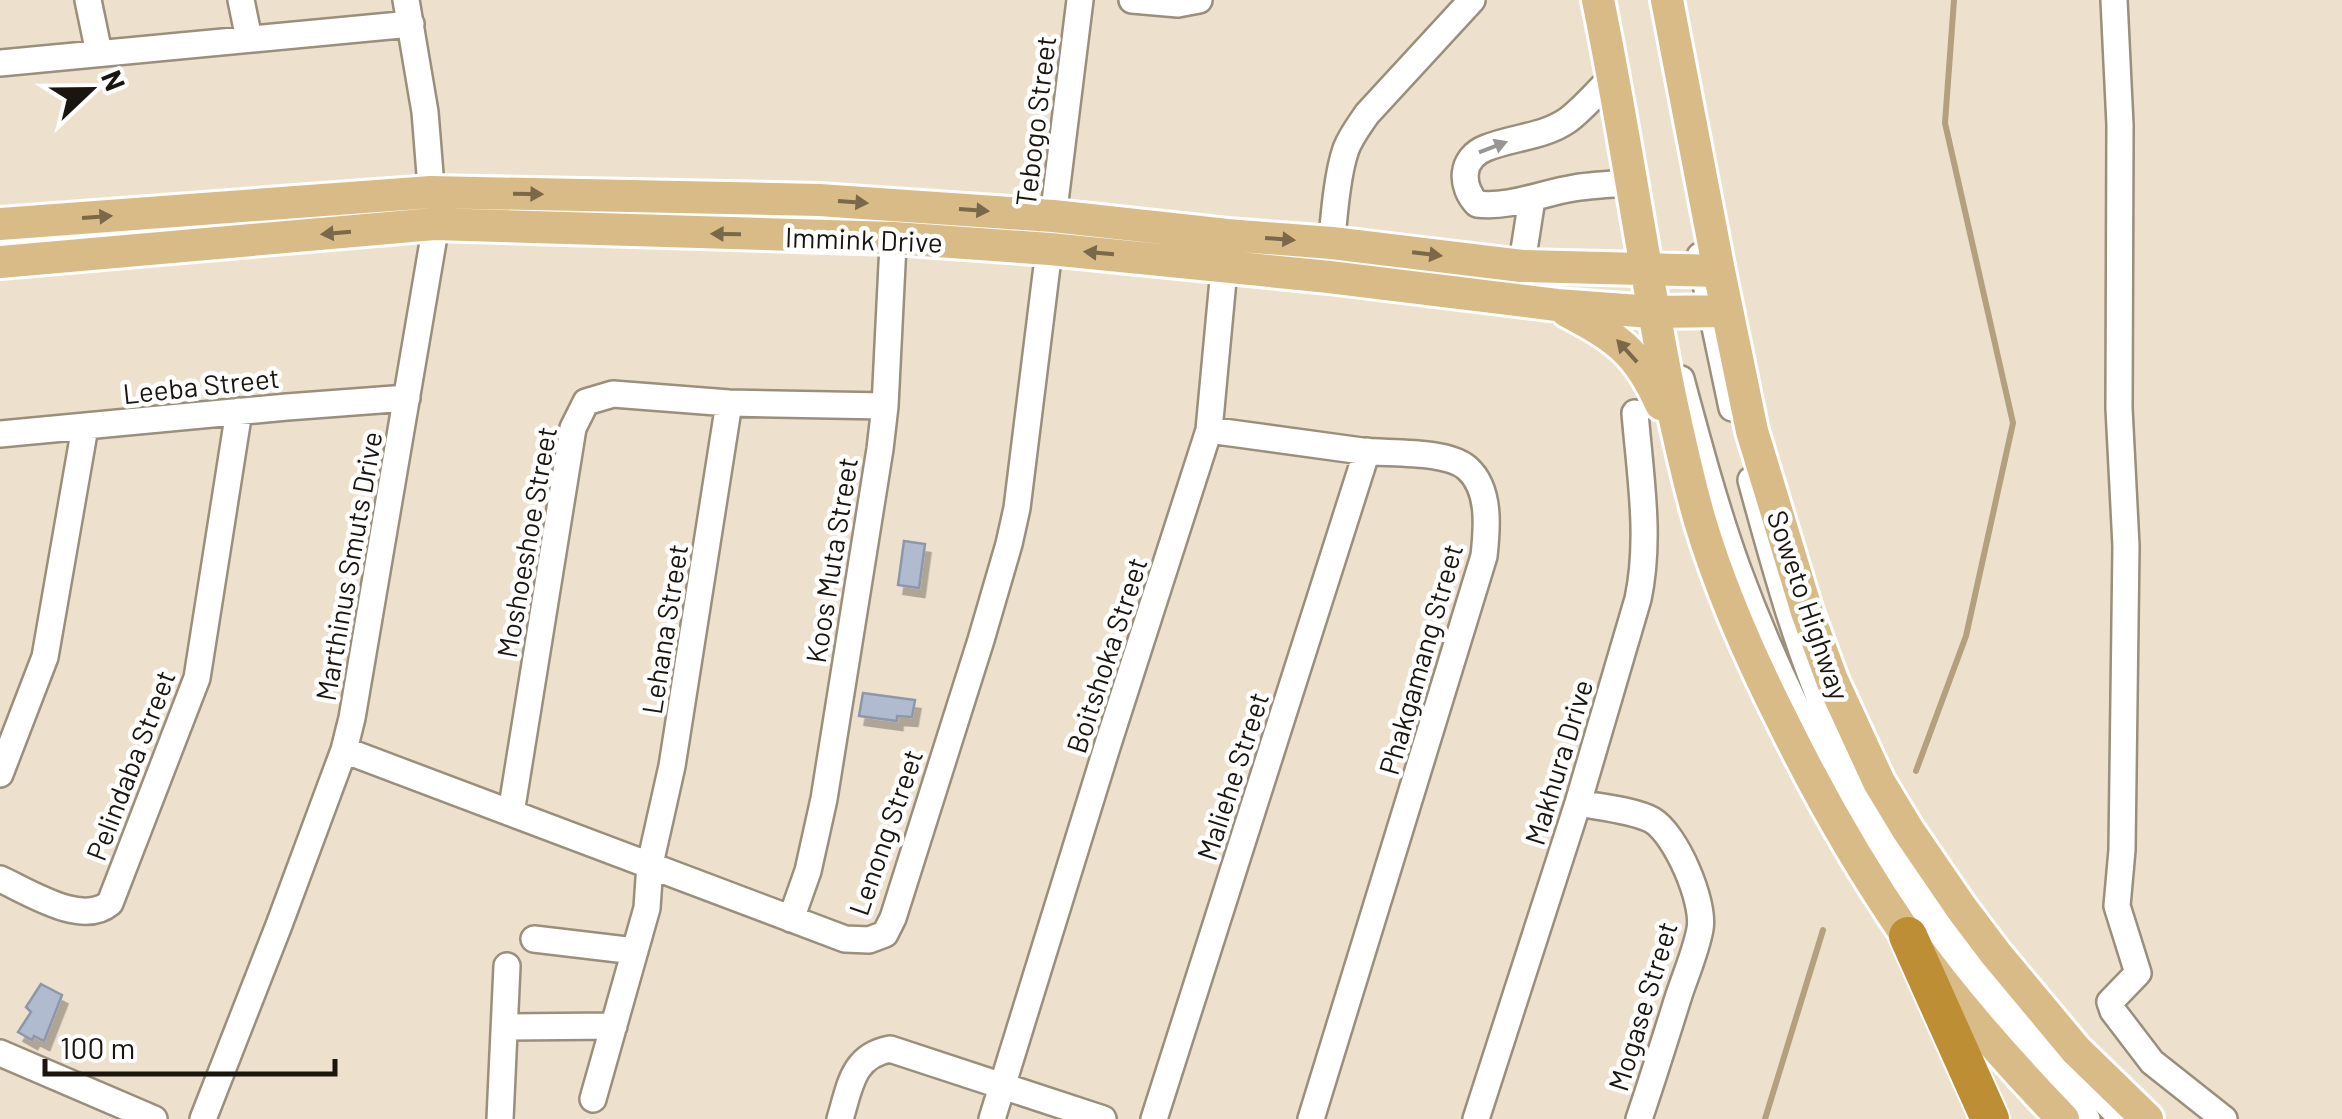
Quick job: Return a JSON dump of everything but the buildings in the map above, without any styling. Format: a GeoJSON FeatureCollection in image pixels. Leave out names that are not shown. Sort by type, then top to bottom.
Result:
{"type":"FeatureCollection","features":[{"type":"Feature","properties":{"kind":"highway"},"geometry":{"type":"LineString","coordinates":[[1908,936],[1990,1119]]}},
{"type":"Feature","properties":{"kind":"main road","name":"Soweto Highway"},"geometry":{"type":"LineString","coordinates":[[1598,0],[1632,182],[1653,270],[1686,468],[1727,599],[1820,797],[1908,936],[2000,1053],[2063,1119]]}},
{"type":"Feature","properties":{"kind":"main road","name":"Soweto Highway"},"geometry":{"type":"LineString","coordinates":[[1667,0],[1719,311],[1801,593],[1832,680],[1879,782],[1908,830],[1996,954],[2076,1050],[2147,1119]]}},
{"type":"Feature","properties":{"kind":"main road","name":"Immink Drive"},"geometry":{"type":"LineString","coordinates":[[0,224],[432,208],[819,200],[1053,216],[1226,250],[1329,277],[1556,306],[1719,311]]}},
{"type":"Feature","properties":{"kind":"main road","name":"Immink Drive"},"geometry":{"type":"LineString","coordinates":[[0,262],[432,208],[1050,249],[1226,250],[1332,243],[1522,266],[1710,271]]}},
{"type":"Feature","properties":{"kind":"main road"},"geometry":{"type":"LineString","coordinates":[[1556,306],[1618,340],[1633,354],[1654,388],[1686,468]]}},
{"type":"Feature","properties":{"kind":"street"},"geometry":{"type":"LineString","coordinates":[[88,0],[99,53]]}},
{"type":"Feature","properties":{"kind":"street"},"geometry":{"type":"LineString","coordinates":[[241,0],[250,39]]}},
{"type":"Feature","properties":{"kind":"street","name":"Tebogo Street"},"geometry":{"type":"LineString","coordinates":[[1050,249],[1080,0]]}},
{"type":"Feature","properties":{"kind":"street"},"geometry":{"type":"LineString","coordinates":[[1132,0],[1178,4],[1199,0]]}},
{"type":"Feature","properties":{"kind":"street"},"geometry":{"type":"LineString","coordinates":[[1329,277],[1344,152],[1352,134],[1472,0]]}},
{"type":"Feature","properties":{"kind":"street","name":"Soweto Highway"},"geometry":{"type":"LineString","coordinates":[[1614,0],[1653,270]]}},
{"type":"Feature","properties":{"kind":"street","name":"Soweto Highway"},"geometry":{"type":"LineString","coordinates":[[1654,0],[1710,271]]}},
{"type":"Feature","properties":{"kind":"street"},"geometry":{"type":"LineString","coordinates":[[2114,0],[2120,125],[2119,408],[2126,546],[2122,850],[2116,906],[2138,973],[2110,1002],[2152,1062],[2224,1119]]}},
{"type":"Feature","properties":{"kind":"street"},"geometry":{"type":"LineString","coordinates":[[0,63],[250,39],[408,12]]}},
{"type":"Feature","properties":{"kind":"street","name":"Marthinus Smuts Drive"},"geometry":{"type":"LineString","coordinates":[[203,1119],[344,750],[362,672],[431,261],[432,208],[425,112],[408,12]]}},
{"type":"Feature","properties":{"kind":"street"},"geometry":{"type":"LineString","coordinates":[[1613,76],[1568,119],[1547,131],[1483,148],[1464,173],[1468,195],[1477,204],[1489,206],[1573,188],[1632,182]]}},
{"type":"Feature","properties":{"kind":"street"},"geometry":{"type":"LineString","coordinates":[[1516,300],[1532,199]]}},
{"type":"Feature","properties":{"kind":"street","name":"Koos Muta Street"},"geometry":{"type":"LineString","coordinates":[[791,919],[808,871],[824,799],[880,450],[894,204]]}},
{"type":"Feature","properties":{"kind":"street","name":"Lenong Street"},"geometry":{"type":"LineString","coordinates":[[344,750],[791,919],[857,941],[885,934],[1009,544],[1050,249]]}},
{"type":"Feature","properties":{"kind":"street","name":"Boitshoka Street"},"geometry":{"type":"LineString","coordinates":[[992,1119],[1209,430],[1226,250]]}},
{"type":"Feature","properties":{"kind":"street","name":"Soweto Highway"},"geometry":{"type":"LineString","coordinates":[[1719,311],[1740,442],[1794,631],[1838,741],[1890,833],[1959,936],[2014,1006],[2123,1119]]}},
{"type":"Feature","properties":{"kind":"street","name":"Soweto Highway"},"geometry":{"type":"LineString","coordinates":[[1660,312],[1737,567],[1792,700],[1829,771],[1875,854],[1921,922],[1980,1001],[2087,1119]]}},
{"type":"Feature","properties":{"kind":"street","name":"Moshoeshoe Street"},"geometry":{"type":"LineString","coordinates":[[511,814],[573,428],[586,402],[612,394],[729,403],[885,406]]}},
{"type":"Feature","properties":{"kind":"street","name":"Leeba Street"},"geometry":{"type":"LineString","coordinates":[[0,434],[407,398]]}},
{"type":"Feature","properties":{"kind":"street","name":"Lehana Street"},"geometry":{"type":"LineString","coordinates":[[593,1099],[647,908],[650,864],[672,766],[729,403]]}},
{"type":"Feature","properties":{"kind":"street","name":"Pelindaba Street"},"geometry":{"type":"LineString","coordinates":[[0,879],[74,912],[103,910],[110,903],[197,678],[240,411]]}},
{"type":"Feature","properties":{"kind":"street","name":"Makhura Drive"},"geometry":{"type":"LineString","coordinates":[[1476,1119],[1578,802],[1643,574],[1644,526],[1635,413]]}},
{"type":"Feature","properties":{"kind":"street"},"geometry":{"type":"LineString","coordinates":[[0,774],[44,657],[85,426]]}},
{"type":"Feature","properties":{"kind":"street","name":"Phakgamang Street"},"geometry":{"type":"LineString","coordinates":[[1209,430],[1457,462],[1468,468],[1481,490],[1486,517],[1484,556],[1312,1119]]}},
{"type":"Feature","properties":{"kind":"street","name":"Maliehe Street"},"geometry":{"type":"LineString","coordinates":[[1154,1119],[1367,452]]}},
{"type":"Feature","properties":{"kind":"street","name":"Mogase Street"},"geometry":{"type":"LineString","coordinates":[[1578,802],[1655,822],[1679,855],[1701,914],[1696,942],[1639,1119]]}},
{"type":"Feature","properties":{"kind":"street"},"geometry":{"type":"LineString","coordinates":[[534,939],[635,951]]}},
{"type":"Feature","properties":{"kind":"street"},"geometry":{"type":"LineString","coordinates":[[500,1119],[507,966]]}},
{"type":"Feature","properties":{"kind":"street"},"geometry":{"type":"LineString","coordinates":[[504,1027],[614,1026]]}},
{"type":"Feature","properties":{"kind":"street"},"geometry":{"type":"LineString","coordinates":[[840,1119],[854,1074],[862,1061],[882,1050],[902,1051],[1103,1119]]}},
{"type":"Feature","properties":{"kind":"street"},"geometry":{"type":"LineString","coordinates":[[0,1053],[154,1119]]}},
{"type":"Feature","properties":{"kind":"waterway"},"geometry":{"type":"LineString","coordinates":[[1916,771],[1966,636],[2013,423],[1945,123],[1954,0]]}},
{"type":"Feature","properties":{"kind":"waterway"},"geometry":{"type":"LineString","coordinates":[[1765,1119],[1823,930]]}}]}
